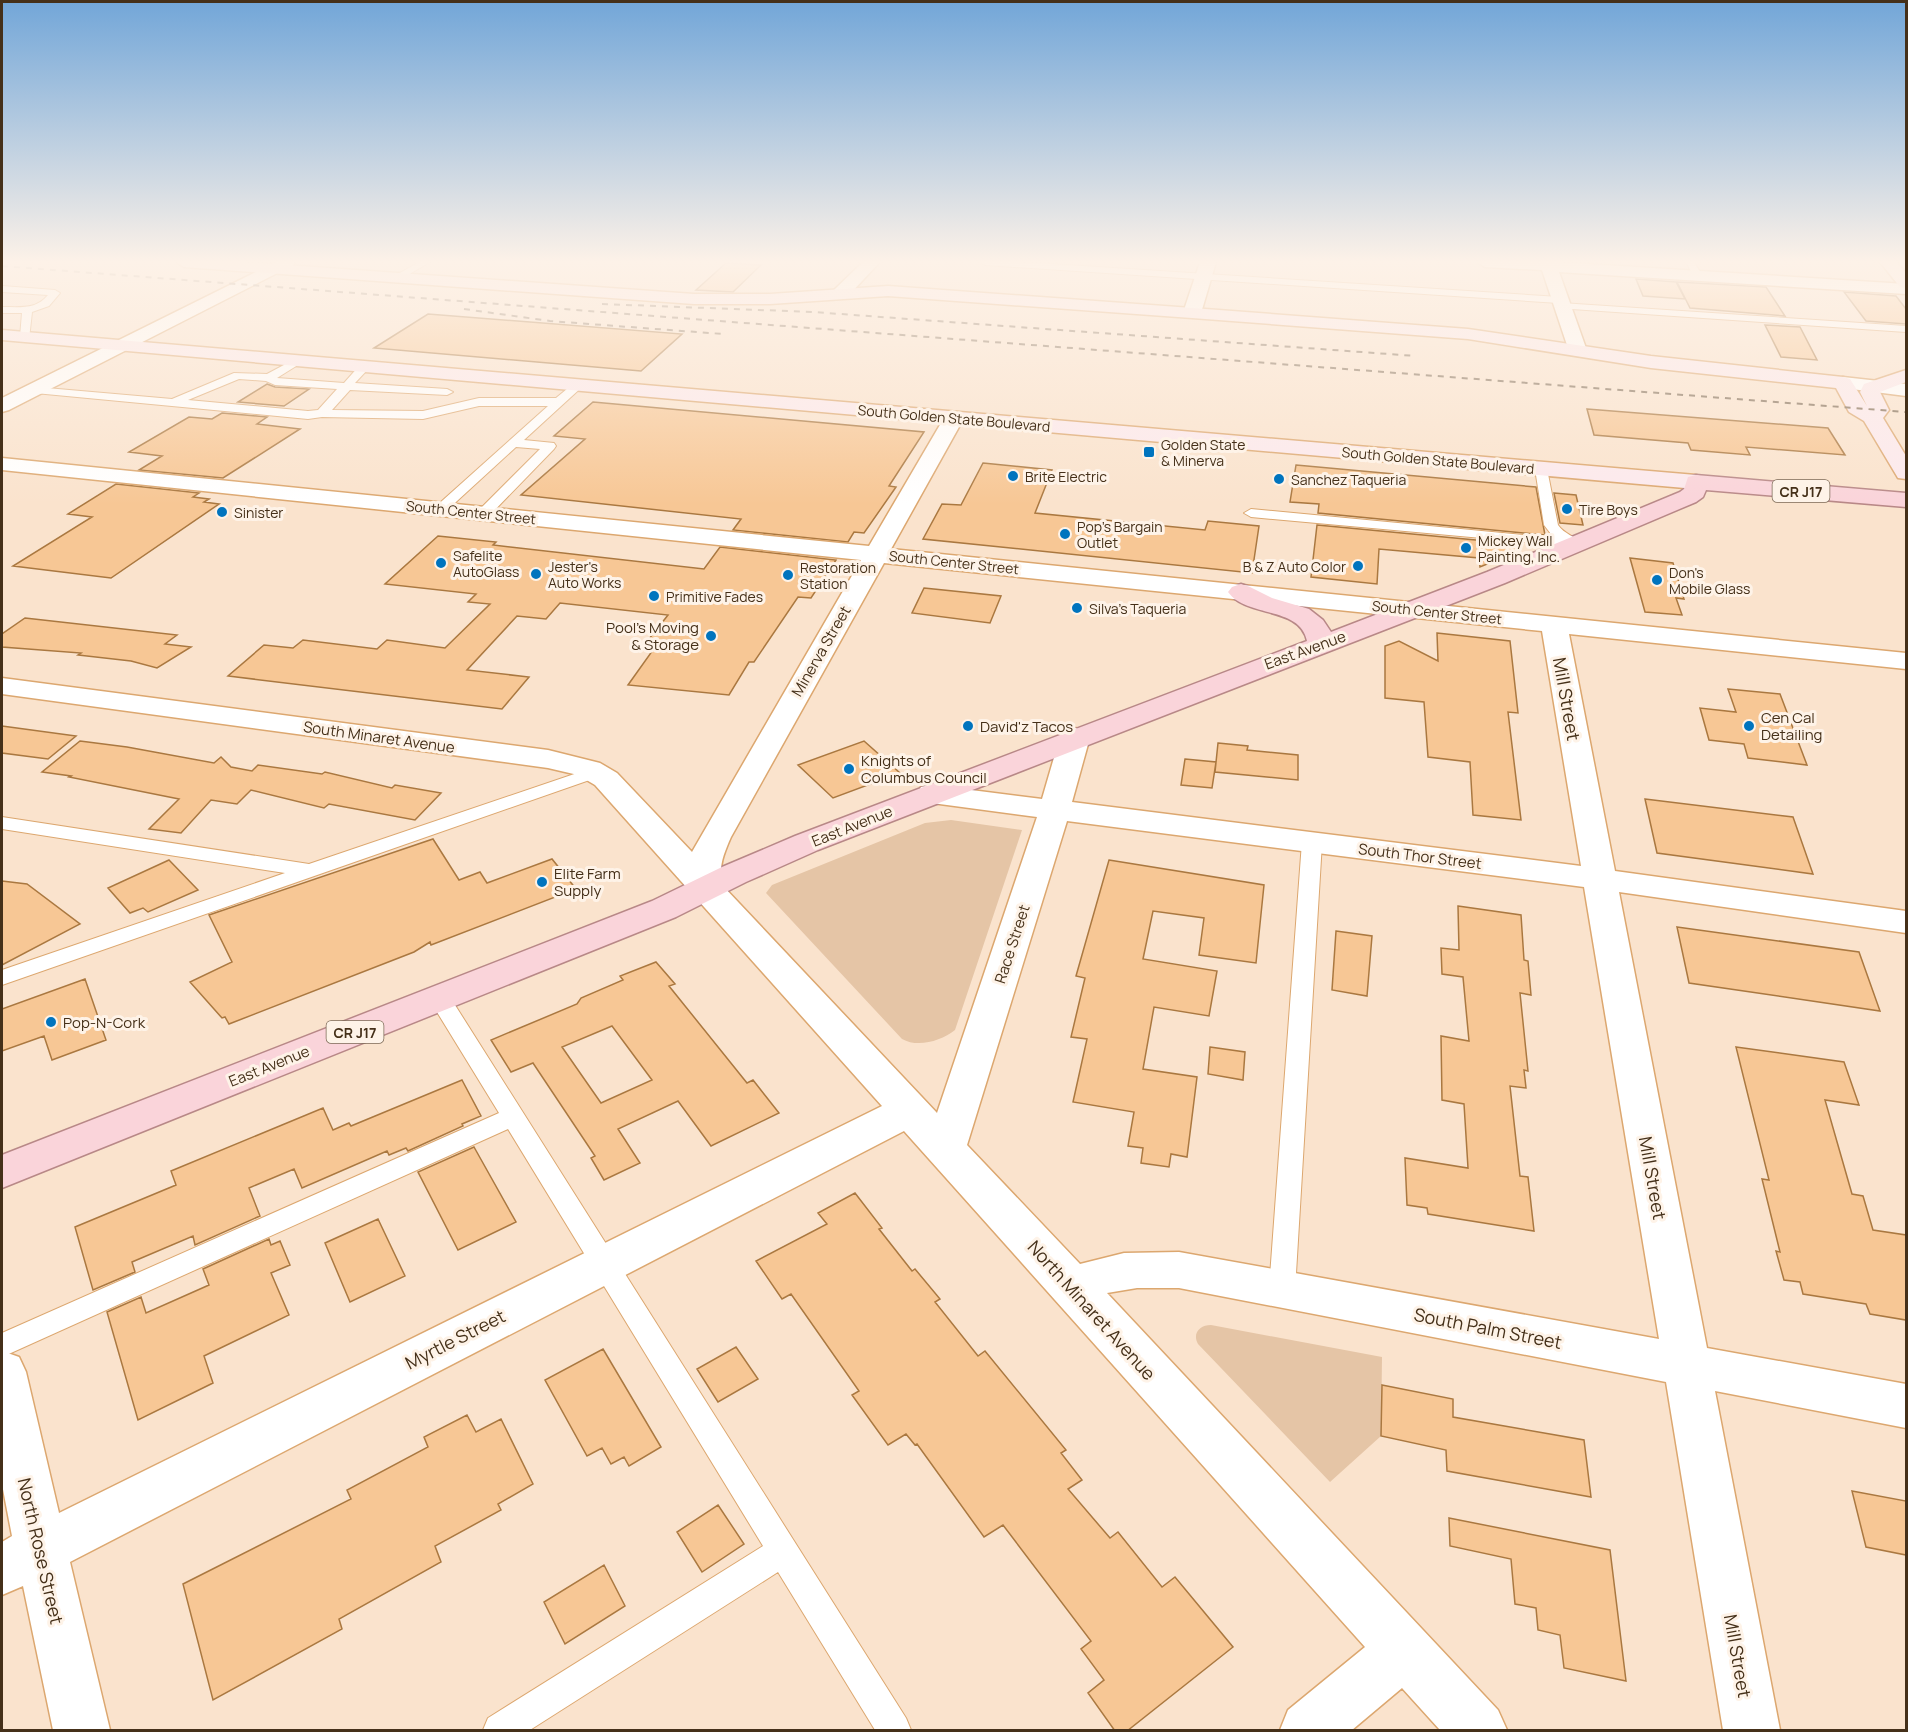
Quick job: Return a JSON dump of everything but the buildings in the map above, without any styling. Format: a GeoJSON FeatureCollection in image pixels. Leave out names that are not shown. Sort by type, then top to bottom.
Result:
{"type":"FeatureCollection","features":[{"type":"Feature","properties":{"kind":"main road","name":"South Golden State Boulevard"},"geometry":{"type":"LineString","coordinates":[[1696,482],[1906,500]]}},
{"type":"Feature","properties":{"kind":"main road","name":"East Avenue"},"geometry":{"type":"LineString","coordinates":[[2,1172],[664,909],[743,870],[932,794],[1413,610],[1688,497],[1695,492],[1696,482]]}},
{"type":"Feature","properties":{"kind":"main road"},"geometry":{"type":"LineString","coordinates":[[1241,592],[1264,603],[1301,615],[1316,628],[1321,644]]}},
{"type":"Feature","properties":{"kind":"street","name":"South Golden State Boulevard"},"geometry":{"type":"LineString","coordinates":[[86,343],[364,367],[458,388],[504,379],[1696,482]]}},
{"type":"Feature","properties":{"kind":"street"},"geometry":{"type":"LineString","coordinates":[[2,406],[125,343]]}},
{"type":"Feature","properties":{"kind":"street"},"geometry":{"type":"LineString","coordinates":[[1525,343],[1659,363],[1906,390]]}},
{"type":"Feature","properties":{"kind":"street"},"geometry":{"type":"LineString","coordinates":[[1575,343],[1578,351]]}},
{"type":"Feature","properties":{"kind":"street"},"geometry":{"type":"LineString","coordinates":[[1843,383],[1850,375],[1906,361]]}},
{"type":"Feature","properties":{"kind":"street"},"geometry":{"type":"LineString","coordinates":[[1872,417],[1879,410],[1870,392],[1873,387],[1906,376]]}},
{"type":"Feature","properties":{"kind":"street"},"geometry":{"type":"LineString","coordinates":[[1843,383],[1856,408],[1872,417],[1906,472]]}},
{"type":"Feature","properties":{"kind":"street","name":"Minerva Street"},"geometry":{"type":"LineString","coordinates":[[707,889],[703,880],[704,865],[715,837],[954,418]]}},
{"type":"Feature","properties":{"kind":"street","name":"South Center Street"},"geometry":{"type":"LineString","coordinates":[[2,464],[1906,661]]}},
{"type":"Feature","properties":{"kind":"street","name":"Mill Street"},"geometry":{"type":"LineString","coordinates":[[1554,624],[1752,1731]]}},
{"type":"Feature","properties":{"kind":"street","name":"South Minaret Avenue"},"geometry":{"type":"LineString","coordinates":[[2,686],[549,759],[595,772],[615,787],[707,889]]}},
{"type":"Feature","properties":{"kind":"street","name":"Race Street"},"geometry":{"type":"LineString","coordinates":[[945,1149],[1055,809],[1075,738]]}},
{"type":"Feature","properties":{"kind":"street","name":"South Thor Street"},"geometry":{"type":"LineString","coordinates":[[932,794],[1599,879],[1906,922]]}},
{"type":"Feature","properties":{"kind":"street"},"geometry":{"type":"LineString","coordinates":[[670,848],[697,845],[715,837]]}},
{"type":"Feature","properties":{"kind":"street","name":"North Minaret Avenue"},"geometry":{"type":"LineString","coordinates":[[707,889],[1478,1731]]}},
{"type":"Feature","properties":{"kind":"street","name":"Myrtle Street"},"geometry":{"type":"LineString","coordinates":[[21,1559],[909,1110]]}},
{"type":"Feature","properties":{"kind":"street","name":"South Palm Street"},"geometry":{"type":"LineString","coordinates":[[1071,1287],[1106,1274],[1156,1268],[1179,1270],[1906,1406]]}},
{"type":"Feature","properties":{"kind":"street","name":"North Rose Street"},"geometry":{"type":"LineString","coordinates":[[2,1372],[21,1559],[81,1731]]}},
{"type":"Feature","properties":{"kind":"street"},"geometry":{"type":"LineString","coordinates":[[1308,1731],[1404,1650]]}},
{"type":"Feature","properties":{"kind":"lane"},"geometry":{"type":"LineString","coordinates":[[269,378],[297,362]]}},
{"type":"Feature","properties":{"kind":"lane"},"geometry":{"type":"LineString","coordinates":[[322,413],[364,367]]}},
{"type":"Feature","properties":{"kind":"lane"},"geometry":{"type":"LineString","coordinates":[[175,402],[238,375],[269,378],[276,382],[458,388],[482,398]]}},
{"type":"Feature","properties":{"kind":"lane"},"geometry":{"type":"LineString","coordinates":[[482,398],[504,379]]}},
{"type":"Feature","properties":{"kind":"lane"},"geometry":{"type":"LineString","coordinates":[[440,509],[577,386]]}},
{"type":"Feature","properties":{"kind":"lane"},"geometry":{"type":"LineString","coordinates":[[35,390],[308,415],[322,413],[423,415],[482,398],[558,402]]}},
{"type":"Feature","properties":{"kind":"lane"},"geometry":{"type":"LineString","coordinates":[[483,513],[550,446],[513,443]]}},
{"type":"Feature","properties":{"kind":"lane"},"geometry":{"type":"LineString","coordinates":[[1541,469],[1551,525],[1556,533],[1575,544]]}},
{"type":"Feature","properties":{"kind":"lane"},"geometry":{"type":"LineString","coordinates":[[476,476],[516,480]]}},
{"type":"Feature","properties":{"kind":"lane"},"geometry":{"type":"LineString","coordinates":[[1251,513],[1575,544]]}},
{"type":"Feature","properties":{"kind":"lane"},"geometry":{"type":"LineString","coordinates":[[2,978],[595,772]]}},
{"type":"Feature","properties":{"kind":"lane"},"geometry":{"type":"LineString","coordinates":[[2,823],[310,871]]}},
{"type":"Feature","properties":{"kind":"lane"},"geometry":{"type":"LineString","coordinates":[[1282,1290],[1312,842]]}},
{"type":"Feature","properties":{"kind":"lane"},"geometry":{"type":"LineString","coordinates":[[440,999],[894,1731]]}},
{"type":"Feature","properties":{"kind":"lane"},"geometry":{"type":"LineString","coordinates":[[2,1345],[513,1117]]}},
{"type":"Feature","properties":{"kind":"lane"},"geometry":{"type":"LineString","coordinates":[[500,1731],[783,1551]]}},
{"type":"Feature","properties":{"kind":"shaded area"},"geometry":{"type":"Polygon","coordinates":[[[951,820],[1022,830],[955,1030],[929,1042],[908,1042],[902,1039],[766,893],[772,885],[925,823],[951,820]]]}},
{"type":"Feature","properties":{"kind":"shaded area"},"geometry":{"type":"Polygon","coordinates":[[[1211,1325],[1382,1357],[1381,1436],[1330,1482],[1198,1344],[1196,1336],[1198,1330],[1203,1326],[1211,1325]]]}},
{"type":"Feature","properties":{"kind":"railway"},"geometry":{"type":"LineString","coordinates":[[1004,343],[1906,412]]}},
{"type":"Feature","properties":{"kind":"railway"},"geometry":{"type":"LineString","coordinates":[[1235,343],[1416,356]]}},
{"type":"Feature","properties":{"kind":"place","name":"Golden State & Minerva"},"geometry":{"type":"Point","coordinates":[1149,452]}},
{"type":"Feature","properties":{"kind":"place","name":"Brite Electric"},"geometry":{"type":"Point","coordinates":[1013,476]}},
{"type":"Feature","properties":{"kind":"place","name":"Sanchez Taqueria"},"geometry":{"type":"Point","coordinates":[1279,479]}},
{"type":"Feature","properties":{"kind":"place","name":"Tire Boys"},"geometry":{"type":"Point","coordinates":[1567,509]}},
{"type":"Feature","properties":{"kind":"place","name":"Sinister"},"geometry":{"type":"Point","coordinates":[222,512]}},
{"type":"Feature","properties":{"kind":"place","name":"Pop's Bargain Outlet"},"geometry":{"type":"Point","coordinates":[1065,534]}},
{"type":"Feature","properties":{"kind":"place","name":"Mickey Wall Painting, Inc."},"geometry":{"type":"Point","coordinates":[1466,548]}},
{"type":"Feature","properties":{"kind":"place","name":"Safelite AutoGlass"},"geometry":{"type":"Point","coordinates":[441,563]}},
{"type":"Feature","properties":{"kind":"place","name":"B & Z Auto Color"},"geometry":{"type":"Point","coordinates":[1358,566]}},
{"type":"Feature","properties":{"kind":"place","name":"Jester's Auto Works"},"geometry":{"type":"Point","coordinates":[536,574]}},
{"type":"Feature","properties":{"kind":"place","name":"Restoration Station"},"geometry":{"type":"Point","coordinates":[788,575]}},
{"type":"Feature","properties":{"kind":"place","name":"Don's Mobile Glass"},"geometry":{"type":"Point","coordinates":[1657,580]}},
{"type":"Feature","properties":{"kind":"place","name":"Primitive Fades"},"geometry":{"type":"Point","coordinates":[654,596]}},
{"type":"Feature","properties":{"kind":"place","name":"Silva's Taqueria"},"geometry":{"type":"Point","coordinates":[1077,608]}},
{"type":"Feature","properties":{"kind":"place","name":"Pool's Moving & Storage"},"geometry":{"type":"Point","coordinates":[711,636]}},
{"type":"Feature","properties":{"kind":"place","name":"David'z Tacos"},"geometry":{"type":"Point","coordinates":[968,726]}},
{"type":"Feature","properties":{"kind":"place","name":"Cen Cal Detailing"},"geometry":{"type":"Point","coordinates":[1749,726]}},
{"type":"Feature","properties":{"kind":"place","name":"Knights of Columbus Council"},"geometry":{"type":"Point","coordinates":[849,769]}},
{"type":"Feature","properties":{"kind":"place","name":"Elite Farm Supply"},"geometry":{"type":"Point","coordinates":[542,882]}},
{"type":"Feature","properties":{"kind":"place","name":"Pop-N-Cork"},"geometry":{"type":"Point","coordinates":[51,1022]}}]}
